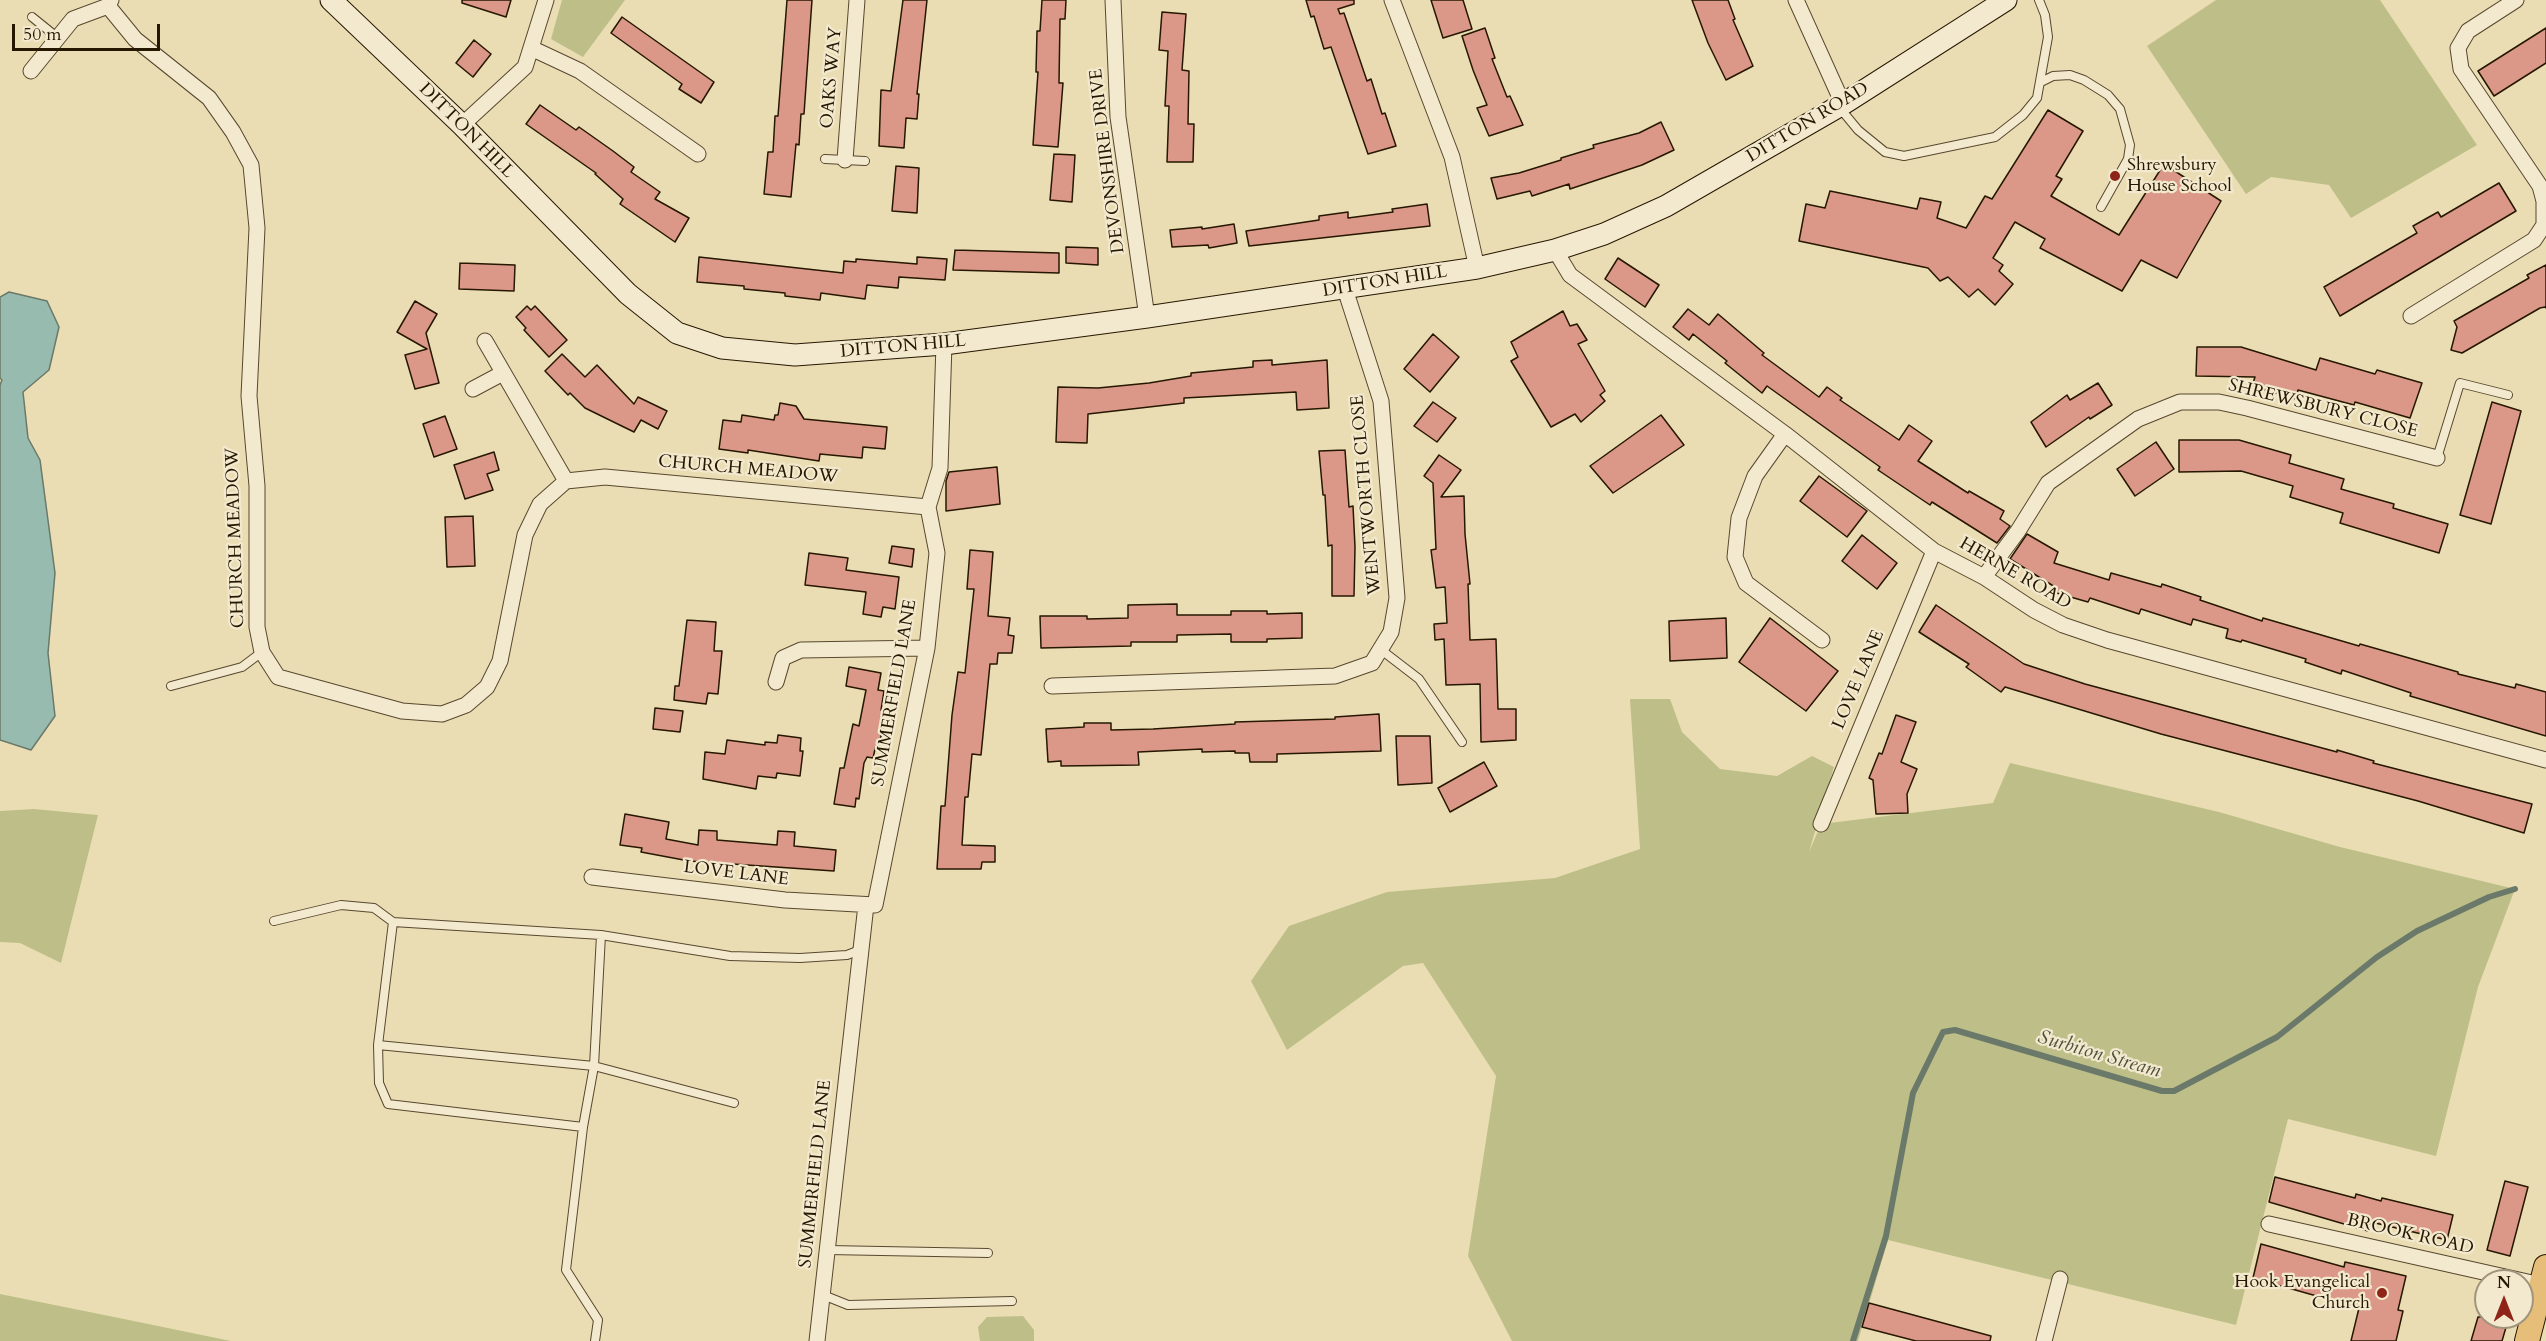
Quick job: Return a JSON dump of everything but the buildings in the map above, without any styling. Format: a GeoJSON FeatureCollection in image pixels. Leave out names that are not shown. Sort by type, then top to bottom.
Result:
{"type":"FeatureCollection","features":[{"type":"Feature","properties":{"kind":"main road"},"geometry":{"type":"LineString","coordinates":[[2527,1341],[2540,1312],[2544,1276]]}},
{"type":"Feature","properties":{"kind":"street","name":"DITTON HILL"},"geometry":{"type":"LineString","coordinates":[[331,0],[462,125],[628,294],[677,333],[722,348],[795,355],[944,344],[1345,289],[1477,268],[1556,250],[1604,234]]}},
{"type":"Feature","properties":{"kind":"street"},"geometry":{"type":"LineString","coordinates":[[462,125],[525,67],[546,0]]}},
{"type":"Feature","properties":{"kind":"street","name":"OAKS WAY"},"geometry":{"type":"LineString","coordinates":[[845,160],[857,0]]}},
{"type":"Feature","properties":{"kind":"street","name":"DEVONSHIRE DRIVE"},"geometry":{"type":"LineString","coordinates":[[1113,0],[1118,117],[1147,317]]}},
{"type":"Feature","properties":{"kind":"street"},"geometry":{"type":"LineString","coordinates":[[1392,0],[1452,157],[1477,268]]}},
{"type":"Feature","properties":{"kind":"street"},"geometry":{"type":"LineString","coordinates":[[1796,0],[1840,105]]}},
{"type":"Feature","properties":{"kind":"street","name":"DITTON ROAD"},"geometry":{"type":"LineString","coordinates":[[1604,234],[1666,206],[1840,105],[2006,0]]}},
{"type":"Feature","properties":{"kind":"street"},"geometry":{"type":"LineString","coordinates":[[2411,316],[2534,240],[2544,225],[2544,201],[2540,186],[2461,69],[2458,48],[2468,31],[2516,0]]}},
{"type":"Feature","properties":{"kind":"street"},"geometry":{"type":"LineString","coordinates":[[31,71],[73,20],[110,3]]}},
{"type":"Feature","properties":{"kind":"street","name":"CHURCH MEADOW"},"geometry":{"type":"LineString","coordinates":[[110,3],[135,39],[209,98],[233,132],[251,165],[257,228],[249,396],[257,486],[257,627],[262,652],[278,677],[402,711],[442,714],[466,705],[487,687],[500,661],[525,535],[540,504],[566,481],[605,477],[928,507]]}},
{"type":"Feature","properties":{"kind":"street"},"geometry":{"type":"LineString","coordinates":[[531,48],[580,71],[698,154]]}},
{"type":"Feature","properties":{"kind":"street","name":"HERNE ROAD"},"geometry":{"type":"LineString","coordinates":[[1556,250],[1570,275],[1785,434],[1934,551],[1984,577],[2034,610],[2063,625],[2107,640],[2546,760]]}},
{"type":"Feature","properties":{"kind":"street","name":"WENTWORTH CLOSE"},"geometry":{"type":"LineString","coordinates":[[1053,686],[1335,676],[1372,663],[1391,632],[1397,598],[1381,401],[1345,289]]}},
{"type":"Feature","properties":{"kind":"street"},"geometry":{"type":"LineString","coordinates":[[485,341],[566,481]]}},
{"type":"Feature","properties":{"kind":"street","name":"SUMMERFIELD LANE"},"geometry":{"type":"LineString","coordinates":[[817,1341],[860,950],[927,648],[937,552],[928,507],[940,468],[944,344]]}},
{"type":"Feature","properties":{"kind":"street"},"geometry":{"type":"LineString","coordinates":[[473,389],[503,373]]}},
{"type":"Feature","properties":{"kind":"street","name":"SHREWSBURY CLOSE"},"geometry":{"type":"LineString","coordinates":[[1984,577],[2018,531],[2048,483],[2138,419],[2180,402],[2219,402],[2247,408],[2438,458]]}},
{"type":"Feature","properties":{"kind":"street"},"geometry":{"type":"LineString","coordinates":[[1785,434],[1755,476],[1739,518],[1735,557],[1746,583],[1822,640]]}},
{"type":"Feature","properties":{"kind":"street","name":"LOVE LANE"},"geometry":{"type":"LineString","coordinates":[[1821,824],[1934,551]]}},
{"type":"Feature","properties":{"kind":"street"},"geometry":{"type":"LineString","coordinates":[[776,682],[783,658],[801,650],[927,648]]}},
{"type":"Feature","properties":{"kind":"street","name":"LOVE LANE"},"geometry":{"type":"LineString","coordinates":[[592,877],[785,900],[871,905]]}},
{"type":"Feature","properties":{"kind":"street","name":"BROOK ROAD"},"geometry":{"type":"LineString","coordinates":[[2269,1224],[2544,1276]]}},
{"type":"Feature","properties":{"kind":"street"},"geometry":{"type":"LineString","coordinates":[[2044,1341],[2060,1279]]}},
{"type":"Feature","properties":{"kind":"lane"},"geometry":{"type":"LineString","coordinates":[[1840,105],[1858,130],[1885,152],[1905,156],[1995,137],[2023,116],[2037,98],[2048,37],[2045,15],[2039,0]]}},
{"type":"Feature","properties":{"kind":"lane"},"geometry":{"type":"LineString","coordinates":[[32,17],[58,38]]}},
{"type":"Feature","properties":{"kind":"lane"},"geometry":{"type":"LineString","coordinates":[[2041,82],[2054,76],[2077,77],[2097,87],[2120,109],[2130,145],[2128,159],[2101,207]]}},
{"type":"Feature","properties":{"kind":"lane"},"geometry":{"type":"LineString","coordinates":[[825,159],[865,160]]}},
{"type":"Feature","properties":{"kind":"lane"},"geometry":{"type":"LineString","coordinates":[[2438,458],[2460,384],[2508,395]]}},
{"type":"Feature","properties":{"kind":"lane"},"geometry":{"type":"LineString","coordinates":[[1380,649],[1419,679],[1462,742]]}},
{"type":"Feature","properties":{"kind":"lane"},"geometry":{"type":"LineString","coordinates":[[171,686],[242,667],[262,652]]}},
{"type":"Feature","properties":{"kind":"lane"},"geometry":{"type":"LineString","coordinates":[[274,921],[341,905],[374,908],[393,922],[601,935],[730,956],[800,958],[847,955],[860,950]]}},
{"type":"Feature","properties":{"kind":"lane"},"geometry":{"type":"LineString","coordinates":[[393,922],[378,1045],[379,1083],[388,1104],[583,1127]]}},
{"type":"Feature","properties":{"kind":"lane"},"geometry":{"type":"LineString","coordinates":[[595,1341],[598,1320],[566,1270],[583,1127],[594,1066],[601,935]]}},
{"type":"Feature","properties":{"kind":"lane"},"geometry":{"type":"LineString","coordinates":[[378,1045],[594,1066],[734,1103]]}},
{"type":"Feature","properties":{"kind":"lane"},"geometry":{"type":"LineString","coordinates":[[828,1250],[988,1253]]}},
{"type":"Feature","properties":{"kind":"lane"},"geometry":{"type":"LineString","coordinates":[[823,1295],[848,1305],[1012,1301]]}},
{"type":"Feature","properties":{"kind":"green space"},"geometry":{"type":"Polygon","coordinates":[[[562,0],[625,0],[583,57],[551,39],[562,0]]]}},
{"type":"Feature","properties":{"kind":"green space"},"geometry":{"type":"Polygon","coordinates":[[[2216,0],[2380,0],[2477,145],[2351,218],[2329,185],[2271,177],[2246,194],[2147,46],[2216,0]]]}},
{"type":"Feature","properties":{"kind":"green space"},"geometry":{"type":"Polygon","coordinates":[[[1630,699],[1670,699],[1682,732],[1720,769],[1777,776],[1812,756],[1834,767],[1809,852],[1821,824],[1993,803],[2010,763],[2219,812],[2340,847],[2515,889],[2478,987],[2436,1156],[2288,1119],[2236,1325],[1888,1240],[1858,1341],[1512,1341],[1468,1256],[1496,1076],[1423,963],[1403,966],[1287,1050],[1251,981],[1289,926],[1387,892],[1555,878],[1640,849],[1630,699]]]}},
{"type":"Feature","properties":{"kind":"green space"},"geometry":{"type":"Polygon","coordinates":[[[34,809],[98,815],[61,963],[20,943],[0,942],[0,811],[34,809]]]}},
{"type":"Feature","properties":{"kind":"green space"},"geometry":{"type":"Polygon","coordinates":[[[0,1294],[124,1319],[231,1341],[0,1341],[0,1294]]]}},
{"type":"Feature","properties":{"kind":"green space"},"geometry":{"type":"Polygon","coordinates":[[[1023,1316],[1034,1330],[1034,1341],[980,1341],[978,1327],[987,1317],[1023,1316]]]}},
{"type":"Feature","properties":{"kind":"water"},"geometry":{"type":"Polygon","coordinates":[[[9,292],[47,301],[59,327],[49,370],[23,392],[28,438],[40,460],[55,573],[48,653],[55,716],[31,750],[0,740],[0,385],[2,380],[0,378],[0,297],[9,292]]]}},
{"type":"Feature","properties":{"kind":"waterway","name":"Surbiton Stream"},"geometry":{"type":"LineString","coordinates":[[1853,1341],[1886,1236],[1913,1093],[1943,1032],[1955,1030],[2162,1091],[2174,1091],[2277,1037],[2377,957],[2417,931],[2489,897],[2515,889]]}},
{"type":"Feature","properties":{"kind":"place","name":"Shrewsbury House School"},"geometry":{"type":"Point","coordinates":[2115,176]}},
{"type":"Feature","properties":{"kind":"place","name":"Hook Evangelical Church"},"geometry":{"type":"Point","coordinates":[2382,1293]}}]}
